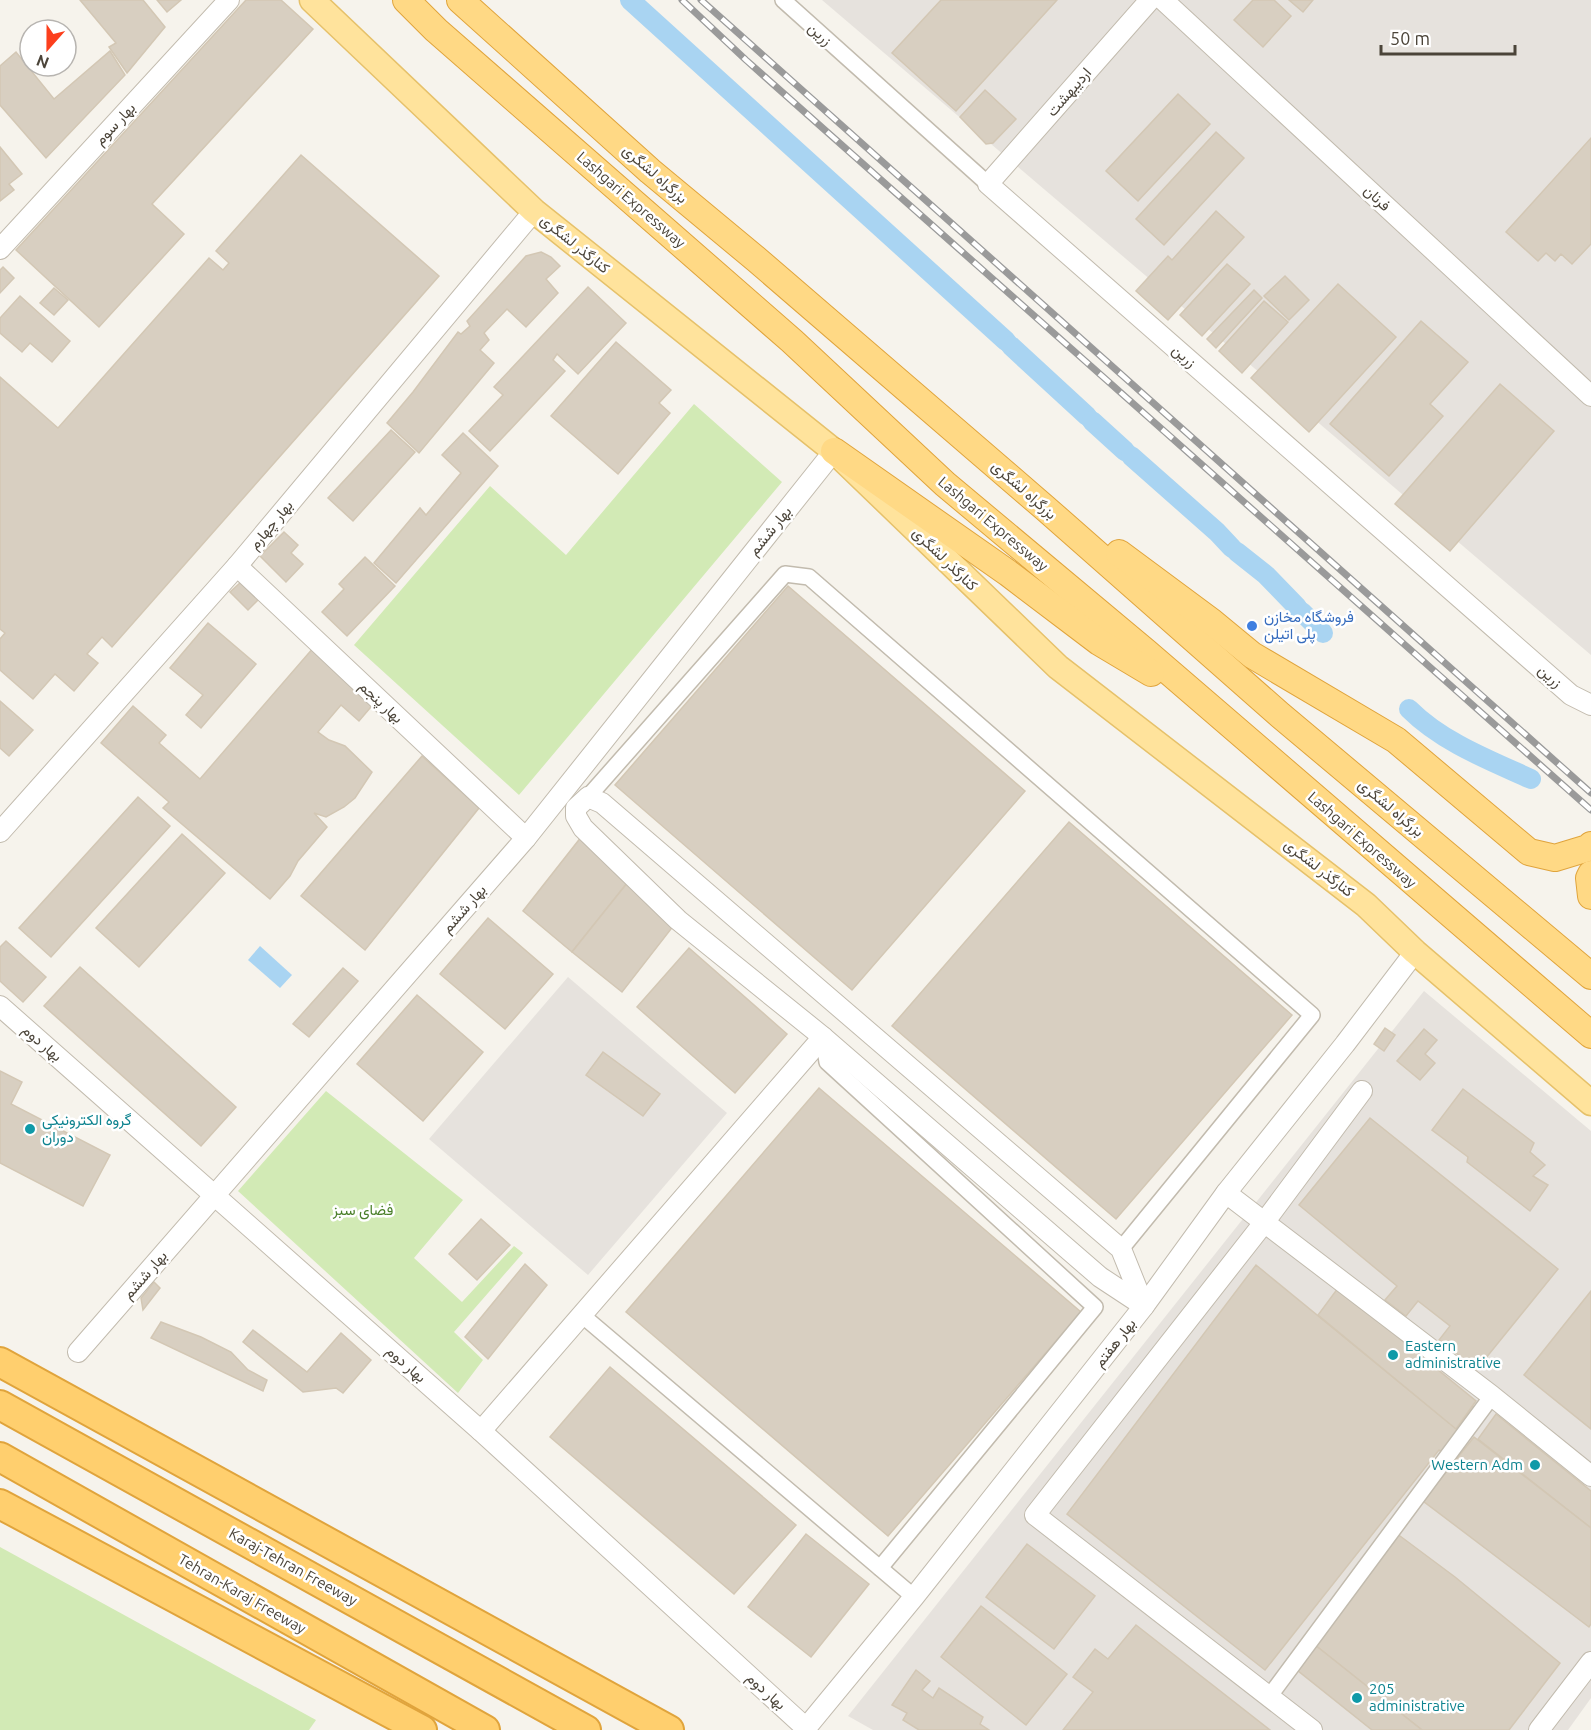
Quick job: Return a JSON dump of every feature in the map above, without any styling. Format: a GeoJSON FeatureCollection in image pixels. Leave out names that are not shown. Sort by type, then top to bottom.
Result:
{"type":"FeatureCollection","features":[{"type":"Feature","properties":{"kind":"highway","name":"Lashgari Expressway"},"geometry":{"type":"LineString","coordinates":[[406,0],[436,30],[792,341],[945,484],[1146,652],[1591,1035]]}},
{"type":"Feature","properties":{"kind":"highway","name":"بزرگراه لشگری"},"geometry":{"type":"LineString","coordinates":[[460,0],[650,171],[1045,508],[1280,715],[1591,976]]}},
{"type":"Feature","properties":{"kind":"highway"},"geometry":{"type":"LineString","coordinates":[[834,452],[1008,573],[1100,642],[1146,669],[1225,722]]}},
{"type":"Feature","properties":{"kind":"highway"},"geometry":{"type":"LineString","coordinates":[[1045,508],[1109,545],[1252,655],[1396,740],[1529,852],[1555,858],[1588,848],[1591,845]]}},
{"type":"Feature","properties":{"kind":"highway"},"geometry":{"type":"LineString","coordinates":[[1591,874],[1589,878],[1591,896]]}},
{"type":"Feature","properties":{"kind":"highway"},"geometry":{"type":"LineString","coordinates":[[0,1362],[669,1730]]}},
{"type":"Feature","properties":{"kind":"highway","name":"Karaj-Tehran Freeway"},"geometry":{"type":"LineString","coordinates":[[0,1405],[586,1730]]}},
{"type":"Feature","properties":{"kind":"highway","name":"Tehran-Karaj Freeway"},"geometry":{"type":"LineString","coordinates":[[0,1457],[485,1730]]}},
{"type":"Feature","properties":{"kind":"highway"},"geometry":{"type":"LineString","coordinates":[[0,1504],[422,1730]]}},
{"type":"Feature","properties":{"kind":"main road","name":"کنارگذر لشگری"},"geometry":{"type":"LineString","coordinates":[[312,0],[534,212],[834,452],[1058,667],[1366,905],[1416,952],[1591,1103]]}},
{"type":"Feature","properties":{"kind":"street","name":"بهار سوم"},"geometry":{"type":"LineString","coordinates":[[0,249],[229,0]]}},
{"type":"Feature","properties":{"kind":"street","name":"زرین"},"geometry":{"type":"LineString","coordinates":[[783,0],[988,184],[1571,695],[1591,705]]}},
{"type":"Feature","properties":{"kind":"street","name":"اردیبهشت"},"geometry":{"type":"LineString","coordinates":[[988,184],[1150,0]]}},
{"type":"Feature","properties":{"kind":"street","name":"فرنان"},"geometry":{"type":"LineString","coordinates":[[1163,0],[1591,396]]}},
{"type":"Feature","properties":{"kind":"street","name":"بهار چهارم"},"geometry":{"type":"LineString","coordinates":[[0,832],[237,566],[534,212]]}},
{"type":"Feature","properties":{"kind":"street","name":"بهار ششم"},"geometry":{"type":"LineString","coordinates":[[78,1352],[526,838],[834,452]]}},
{"type":"Feature","properties":{"kind":"street","name":"بهار پنجم"},"geometry":{"type":"LineString","coordinates":[[237,566],[526,838]]}},
{"type":"Feature","properties":{"kind":"street"},"geometry":{"type":"LineString","coordinates":[[1121,1249],[1312,1015],[809,577],[785,574],[576,808],[576,816],[583,828],[678,920],[823,1037],[1100,1277],[1144,1306]]}},
{"type":"Feature","properties":{"kind":"street"},"geometry":{"type":"LineString","coordinates":[[588,797],[602,803],[1121,1249],[1144,1306]]}},
{"type":"Feature","properties":{"kind":"street","name":"بهار هفتم"},"geometry":{"type":"LineString","coordinates":[[806,1728],[914,1597],[1144,1306],[1226,1193],[1346,1044],[1416,952]]}},
{"type":"Feature","properties":{"kind":"street","name":"بهار دوم"},"geometry":{"type":"LineString","coordinates":[[0,1006],[481,1431],[806,1728]]}},
{"type":"Feature","properties":{"kind":"street"},"geometry":{"type":"LineString","coordinates":[[481,1431],[823,1037]]}},
{"type":"Feature","properties":{"kind":"street"},"geometry":{"type":"LineString","coordinates":[[823,1037],[827,1062],[1095,1307],[880,1568]]}},
{"type":"Feature","properties":{"kind":"street"},"geometry":{"type":"LineString","coordinates":[[1312,1730],[1035,1515],[1263,1224],[1362,1091]]}},
{"type":"Feature","properties":{"kind":"street"},"geometry":{"type":"LineString","coordinates":[[1226,1193],[1263,1224],[1492,1396],[1591,1476]]}},
{"type":"Feature","properties":{"kind":"street"},"geometry":{"type":"LineString","coordinates":[[583,1316],[914,1597]]}},
{"type":"Feature","properties":{"kind":"street"},"geometry":{"type":"LineString","coordinates":[[1269,1697],[1492,1396]]}},
{"type":"Feature","properties":{"kind":"street"},"geometry":{"type":"LineString","coordinates":[[1539,1730],[1591,1662]]}},
{"type":"Feature","properties":{"kind":"shaded area"},"geometry":{"type":"Polygon","coordinates":[[[822,0],[1591,0],[1591,655],[822,0]]]}},
{"type":"Feature","properties":{"kind":"shaded area"},"geometry":{"type":"Polygon","coordinates":[[[568,977],[727,1113],[588,1275],[429,1139],[568,977]]]}},
{"type":"Feature","properties":{"kind":"shaded area"},"geometry":{"type":"Polygon","coordinates":[[[1424,991],[1591,1131],[1591,1698],[1568,1730],[873,1730],[848,1716],[1424,991]]]}},
{"type":"Feature","properties":{"kind":"green space"},"geometry":{"type":"Polygon","coordinates":[[[694,404],[782,482],[519,795],[354,645],[490,486],[566,555],[694,404]]]}},
{"type":"Feature","properties":{"kind":"green space","name":"فضای سبز"},"geometry":{"type":"Polygon","coordinates":[[[326,1091],[463,1200],[414,1258],[462,1302],[514,1246],[523,1253],[454,1332],[483,1360],[458,1393],[238,1191],[326,1091]]]}},
{"type":"Feature","properties":{"kind":"green space"},"geometry":{"type":"Polygon","coordinates":[[[0,1547],[316,1720],[309,1730],[0,1730],[0,1547]]]}},
{"type":"Feature","properties":{"kind":"water"},"geometry":{"type":"Polygon","coordinates":[[[260,946],[292,975],[280,988],[248,960],[260,946]]]}},
{"type":"Feature","properties":{"kind":"building"},"geometry":{"type":"Polygon","coordinates":[[[80,0],[143,0],[165,27],[127,73],[109,47],[116,43],[80,0]]]}},
{"type":"Feature","properties":{"kind":"building"},"geometry":{"type":"Polygon","coordinates":[[[157,0],[181,0],[167,12],[157,0]]]}},
{"type":"Feature","properties":{"kind":"building"},"geometry":{"type":"Polygon","coordinates":[[[246,0],[281,0],[313,29],[152,204],[184,234],[99,327],[16,250],[246,0]]]}},
{"type":"Feature","properties":{"kind":"building"},"geometry":{"type":"Polygon","coordinates":[[[941,0],[1057,0],[956,111],[892,53],[941,0]]]}},
{"type":"Feature","properties":{"kind":"building"},"geometry":{"type":"Polygon","coordinates":[[[1253,0],[1274,0],[1291,16],[1263,47],[1234,20],[1253,0]]]}},
{"type":"Feature","properties":{"kind":"building"},"geometry":{"type":"Polygon","coordinates":[[[1289,0],[1313,0],[1303,12],[1289,0]]]}},
{"type":"Feature","properties":{"kind":"building"},"geometry":{"type":"Polygon","coordinates":[[[110,51],[125,75],[46,158],[0,105],[0,66],[16,52],[18,54],[18,78],[37,78],[54,99],[110,51]]]}},
{"type":"Feature","properties":{"kind":"building"},"geometry":{"type":"Polygon","coordinates":[[[985,90],[1016,119],[993,143],[986,144],[960,117],[985,90]]]}},
{"type":"Feature","properties":{"kind":"building"},"geometry":{"type":"Polygon","coordinates":[[[1178,94],[1210,124],[1138,201],[1106,171],[1178,94]]]}},
{"type":"Feature","properties":{"kind":"building"},"geometry":{"type":"Polygon","coordinates":[[[1216,132],[1244,158],[1164,245],[1136,219],[1216,132]]]}},
{"type":"Feature","properties":{"kind":"building"},"geometry":{"type":"Polygon","coordinates":[[[1591,138],[1591,244],[1572,264],[1561,254],[1555,261],[1546,253],[1538,261],[1506,232],[1591,138]]]}},
{"type":"Feature","properties":{"kind":"building"},"geometry":{"type":"Polygon","coordinates":[[[0,147],[22,174],[9,184],[14,190],[0,201],[0,147]]]}},
{"type":"Feature","properties":{"kind":"building"},"geometry":{"type":"Polygon","coordinates":[[[301,155],[439,276],[112,647],[102,637],[87,654],[98,663],[74,691],[55,674],[33,699],[0,670],[0,639],[5,633],[0,629],[0,377],[58,428],[209,258],[223,270],[229,263],[216,251],[301,155]]]}},
{"type":"Feature","properties":{"kind":"building"},"geometry":{"type":"Polygon","coordinates":[[[1216,211],[1244,237],[1168,320],[1136,291],[1168,256],[1172,260],[1216,211]]]}},
{"type":"Feature","properties":{"kind":"building"},"geometry":{"type":"Polygon","coordinates":[[[541,252],[551,257],[560,266],[546,279],[558,293],[526,327],[507,309],[484,333],[489,340],[480,350],[494,363],[419,453],[387,423],[458,332],[461,334],[470,326],[467,321],[526,256],[541,252]]]}},
{"type":"Feature","properties":{"kind":"building"},"geometry":{"type":"Polygon","coordinates":[[[1227,264],[1250,284],[1202,336],[1180,315],[1227,264]]]}},
{"type":"Feature","properties":{"kind":"building"},"geometry":{"type":"Polygon","coordinates":[[[3,267],[14,278],[0,293],[0,270],[3,267]]]}},
{"type":"Feature","properties":{"kind":"building"},"geometry":{"type":"Polygon","coordinates":[[[1285,276],[1309,300],[1289,320],[1264,296],[1285,276]]]}},
{"type":"Feature","properties":{"kind":"building"},"geometry":{"type":"Polygon","coordinates":[[[1338,284],[1396,337],[1309,432],[1251,378],[1338,284]]]}},
{"type":"Feature","properties":{"kind":"building"},"geometry":{"type":"Polygon","coordinates":[[[588,287],[626,323],[578,374],[557,354],[553,360],[565,371],[490,451],[469,431],[503,395],[494,387],[588,287]]]}},
{"type":"Feature","properties":{"kind":"building"},"geometry":{"type":"Polygon","coordinates":[[[54,288],[68,300],[54,315],[40,303],[54,288]]]}},
{"type":"Feature","properties":{"kind":"building"},"geometry":{"type":"Polygon","coordinates":[[[1254,290],[1262,298],[1216,348],[1207,339],[1254,290]]]}},
{"type":"Feature","properties":{"kind":"building"},"geometry":{"type":"Polygon","coordinates":[[[20,296],[70,341],[52,362],[30,343],[22,352],[0,333],[0,318],[20,296]]]}},
{"type":"Feature","properties":{"kind":"building"},"geometry":{"type":"Polygon","coordinates":[[[1264,301],[1288,322],[1242,373],[1219,351],[1264,301]]]}},
{"type":"Feature","properties":{"kind":"building"},"geometry":{"type":"Polygon","coordinates":[[[1421,321],[1468,362],[1430,404],[1443,416],[1389,476],[1330,424],[1421,321]]]}},
{"type":"Feature","properties":{"kind":"building"},"geometry":{"type":"Polygon","coordinates":[[[616,342],[671,390],[659,403],[670,413],[618,474],[551,416],[616,342]]]}},
{"type":"Feature","properties":{"kind":"building"},"geometry":{"type":"Polygon","coordinates":[[[1500,384],[1554,431],[1450,551],[1395,504],[1500,384]]]}},
{"type":"Feature","properties":{"kind":"building"},"geometry":{"type":"Polygon","coordinates":[[[391,430],[415,452],[353,521],[328,498],[391,430]]]}},
{"type":"Feature","properties":{"kind":"building"},"geometry":{"type":"Polygon","coordinates":[[[463,433],[498,466],[396,583],[374,563],[420,508],[426,515],[461,473],[442,455],[463,433]]]}},
{"type":"Feature","properties":{"kind":"building"},"geometry":{"type":"Polygon","coordinates":[[[284,532],[298,545],[291,553],[303,564],[286,582],[260,556],[284,532]]]}},
{"type":"Feature","properties":{"kind":"building"},"geometry":{"type":"Polygon","coordinates":[[[365,557],[395,586],[347,636],[322,612],[344,589],[339,584],[365,557]]]}},
{"type":"Feature","properties":{"kind":"building"},"geometry":{"type":"Polygon","coordinates":[[[241,582],[258,600],[248,610],[230,592],[241,582]]]}},
{"type":"Feature","properties":{"kind":"building"},"geometry":{"type":"Polygon","coordinates":[[[788,586],[1025,791],[852,990],[615,785],[788,586]]]}},
{"type":"Feature","properties":{"kind":"building"},"geometry":{"type":"Polygon","coordinates":[[[208,623],[256,664],[201,728],[186,715],[203,695],[170,668],[208,623]]]}},
{"type":"Feature","properties":{"kind":"building"},"geometry":{"type":"Polygon","coordinates":[[[314,647],[376,701],[359,721],[341,705],[318,732],[329,740],[345,746],[372,772],[355,798],[344,807],[326,817],[314,813],[327,827],[270,899],[163,808],[169,802],[101,743],[133,706],[166,735],[159,743],[200,779],[314,647]]]}},
{"type":"Feature","properties":{"kind":"building"},"geometry":{"type":"Polygon","coordinates":[[[0,701],[33,730],[9,756],[0,748],[0,701]]]}},
{"type":"Feature","properties":{"kind":"building"},"geometry":{"type":"Polygon","coordinates":[[[422,756],[479,808],[365,950],[301,896],[422,756]]]}},
{"type":"Feature","properties":{"kind":"building"},"geometry":{"type":"Polygon","coordinates":[[[138,797],[170,826],[51,957],[19,928],[138,797]]]}},
{"type":"Feature","properties":{"kind":"building"},"geometry":{"type":"Polygon","coordinates":[[[1069,822],[1292,1015],[1116,1219],[892,1026],[1069,822]]]}},
{"type":"Feature","properties":{"kind":"building"},"geometry":{"type":"Polygon","coordinates":[[[182,834],[225,873],[139,967],[96,928],[182,834]]]}},
{"type":"Feature","properties":{"kind":"building"},"geometry":{"type":"Polygon","coordinates":[[[582,836],[628,882],[572,952],[523,911],[582,836]]]}},
{"type":"Feature","properties":{"kind":"building"},"geometry":{"type":"Polygon","coordinates":[[[628,882],[678,920],[622,992],[572,952],[628,882]]]}},
{"type":"Feature","properties":{"kind":"building"},"geometry":{"type":"Polygon","coordinates":[[[488,918],[553,974],[505,1029],[440,974],[488,918]]]}},
{"type":"Feature","properties":{"kind":"building"},"geometry":{"type":"Polygon","coordinates":[[[6,941],[46,977],[23,1002],[0,981],[0,947],[6,941]]]}},
{"type":"Feature","properties":{"kind":"building"},"geometry":{"type":"Polygon","coordinates":[[[689,948],[787,1034],[735,1093],[637,1007],[689,948]]]}},
{"type":"Feature","properties":{"kind":"building"},"geometry":{"type":"Polygon","coordinates":[[[80,967],[236,1107],[201,1146],[44,1006],[80,967]]]}},
{"type":"Feature","properties":{"kind":"building"},"geometry":{"type":"Polygon","coordinates":[[[343,968],[358,981],[309,1037],[293,1024],[343,968]]]}},
{"type":"Feature","properties":{"kind":"building"},"geometry":{"type":"Polygon","coordinates":[[[417,995],[483,1052],[423,1121],[357,1064],[417,995]]]}},
{"type":"Feature","properties":{"kind":"building"},"geometry":{"type":"Polygon","coordinates":[[[1385,1028],[1395,1035],[1384,1051],[1374,1044],[1385,1028]]]}},
{"type":"Feature","properties":{"kind":"building"},"geometry":{"type":"Polygon","coordinates":[[[1424,1029],[1437,1040],[1425,1054],[1435,1063],[1420,1080],[1397,1061],[1424,1029]]]}},
{"type":"Feature","properties":{"kind":"building"},"geometry":{"type":"Polygon","coordinates":[[[603,1052],[660,1094],[643,1116],[586,1075],[603,1052]]]}},
{"type":"Feature","properties":{"kind":"building","name":"گروه الکترونیکی دوران"},"geometry":{"type":"Polygon","coordinates":[[[0,1071],[22,1082],[11,1104],[110,1155],[83,1206],[0,1163],[0,1071]]]}},
{"type":"Feature","properties":{"kind":"building"},"geometry":{"type":"Polygon","coordinates":[[[819,1088],[1081,1312],[888,1536],[626,1312],[819,1088]]]}},
{"type":"Feature","properties":{"kind":"building"},"geometry":{"type":"Polygon","coordinates":[[[1463,1089],[1534,1143],[1530,1152],[1545,1165],[1533,1176],[1548,1185],[1530,1211],[1467,1162],[1468,1157],[1432,1130],[1463,1089]]]}},
{"type":"Feature","properties":{"kind":"building"},"geometry":{"type":"Polygon","coordinates":[[[1370,1118],[1558,1269],[1477,1369],[1439,1340],[1450,1326],[1418,1301],[1406,1316],[1385,1300],[1397,1286],[1299,1205],[1370,1118]]]}},
{"type":"Feature","properties":{"kind":"building"},"geometry":{"type":"Polygon","coordinates":[[[481,1219],[510,1245],[477,1280],[449,1254],[481,1219]]]}},
{"type":"Feature","properties":{"kind":"building"},"geometry":{"type":"Polygon","coordinates":[[[525,1264],[547,1285],[488,1359],[465,1337],[525,1264]]]}},
{"type":"Feature","properties":{"kind":"building"},"geometry":{"type":"Polygon","coordinates":[[[1256,1265],[1449,1423],[1466,1401],[1482,1413],[1447,1457],[1439,1450],[1265,1670],[1067,1514],[1256,1265]]]}},
{"type":"Feature","properties":{"kind":"building"},"geometry":{"type":"Polygon","coordinates":[[[154,1282],[160,1288],[143,1310],[141,1298],[154,1282]]]}},
{"type":"Feature","properties":{"kind":"building","name":"Eastern administrative"},"geometry":{"type":"Polygon","coordinates":[[[1338,1288],[1476,1401],[1456,1429],[1318,1315],[1338,1288]]]}},
{"type":"Feature","properties":{"kind":"building"},"geometry":{"type":"Polygon","coordinates":[[[1591,1291],[1591,1429],[1524,1375],[1591,1291]]]}},
{"type":"Feature","properties":{"kind":"building"},"geometry":{"type":"Polygon","coordinates":[[[161,1322],[201,1337],[231,1352],[248,1370],[267,1380],[263,1391],[151,1338],[161,1322]]]}},
{"type":"Feature","properties":{"kind":"building"},"geometry":{"type":"Polygon","coordinates":[[[253,1330],[307,1372],[341,1333],[371,1360],[343,1393],[336,1388],[303,1392],[243,1342],[253,1330]]]}},
{"type":"Feature","properties":{"kind":"building"},"geometry":{"type":"Polygon","coordinates":[[[610,1367],[796,1525],[734,1594],[550,1437],[610,1367]]]}},
{"type":"Feature","properties":{"kind":"building","name":"Western Adm"},"geometry":{"type":"Polygon","coordinates":[[[1496,1414],[1591,1491],[1591,1528],[1478,1439],[1496,1414]]]}},
{"type":"Feature","properties":{"kind":"building"},"geometry":{"type":"Polygon","coordinates":[[[1474,1437],[1591,1528],[1591,1624],[1589,1627],[1423,1501],[1474,1437]]]}},
{"type":"Feature","properties":{"kind":"building"},"geometry":{"type":"Polygon","coordinates":[[[1396,1533],[1455,1577],[1560,1663],[1509,1730],[1422,1730],[1310,1641],[1396,1533]]]}},
{"type":"Feature","properties":{"kind":"building"},"geometry":{"type":"Polygon","coordinates":[[[806,1534],[869,1584],[811,1657],[748,1607],[806,1534]]]}},
{"type":"Feature","properties":{"kind":"building"},"geometry":{"type":"Polygon","coordinates":[[[1027,1544],[1095,1596],[1054,1649],[986,1597],[1027,1544]]]}},
{"type":"Feature","properties":{"kind":"building"},"geometry":{"type":"Polygon","coordinates":[[[981,1606],[1067,1674],[1026,1725],[941,1657],[981,1606]]]}},
{"type":"Feature","properties":{"kind":"building"},"geometry":{"type":"Polygon","coordinates":[[[1136,1625],[1270,1730],[1063,1730],[1093,1692],[1073,1677],[1095,1649],[1108,1659],[1136,1625]]]}},
{"type":"Feature","properties":{"kind":"building","name":"205 administrative"},"geometry":{"type":"Polygon","coordinates":[[[1310,1641],[1422,1730],[1372,1730],[1292,1666],[1310,1641]]]}},
{"type":"Feature","properties":{"kind":"building"},"geometry":{"type":"Polygon","coordinates":[[[916,1670],[930,1681],[922,1690],[933,1698],[939,1688],[983,1717],[980,1724],[989,1730],[919,1730],[903,1720],[907,1713],[892,1705],[916,1670]]]}},
{"type":"Feature","properties":{"kind":"waterway"},"geometry":{"type":"LineString","coordinates":[[630,0],[1006,341]]}},
{"type":"Feature","properties":{"kind":"waterway"},"geometry":{"type":"LineString","coordinates":[[1011,346],[1087,416]]}},
{"type":"Feature","properties":{"kind":"waterway"},"geometry":{"type":"LineString","coordinates":[[1092,421],[1125,451]]}},
{"type":"Feature","properties":{"kind":"waterway"},"geometry":{"type":"LineString","coordinates":[[1131,456],[1232,548]]}},
{"type":"Feature","properties":{"kind":"waterway"},"geometry":{"type":"LineString","coordinates":[[1237,552],[1266,575],[1297,607]]}},
{"type":"Feature","properties":{"kind":"waterway"},"geometry":{"type":"LineString","coordinates":[[1302,612],[1323,633]]}},
{"type":"Feature","properties":{"kind":"waterway"},"geometry":{"type":"LineString","coordinates":[[1409,709],[1451,741],[1531,779]]}},
{"type":"Feature","properties":{"kind":"railway"},"geometry":{"type":"LineString","coordinates":[[682,0],[746,60],[1591,810]]}},
{"type":"Feature","properties":{"kind":"railway"},"geometry":{"type":"LineString","coordinates":[[701,0],[1591,793]]}},
{"type":"Feature","properties":{"kind":"place","name":"فروشگاه مخازن پلی اتیلن"},"geometry":{"type":"Point","coordinates":[1252,626]}},
{"type":"Feature","properties":{"kind":"place","name":"گروه الکترونیکی دوران"},"geometry":{"type":"Point","coordinates":[30,1129]}},
{"type":"Feature","properties":{"kind":"place","name":"Eastern administrative"},"geometry":{"type":"Point","coordinates":[1393,1355]}},
{"type":"Feature","properties":{"kind":"place","name":"Western Adm"},"geometry":{"type":"Point","coordinates":[1535,1465]}},
{"type":"Feature","properties":{"kind":"place","name":"205 administrative"},"geometry":{"type":"Point","coordinates":[1357,1698]}}]}
